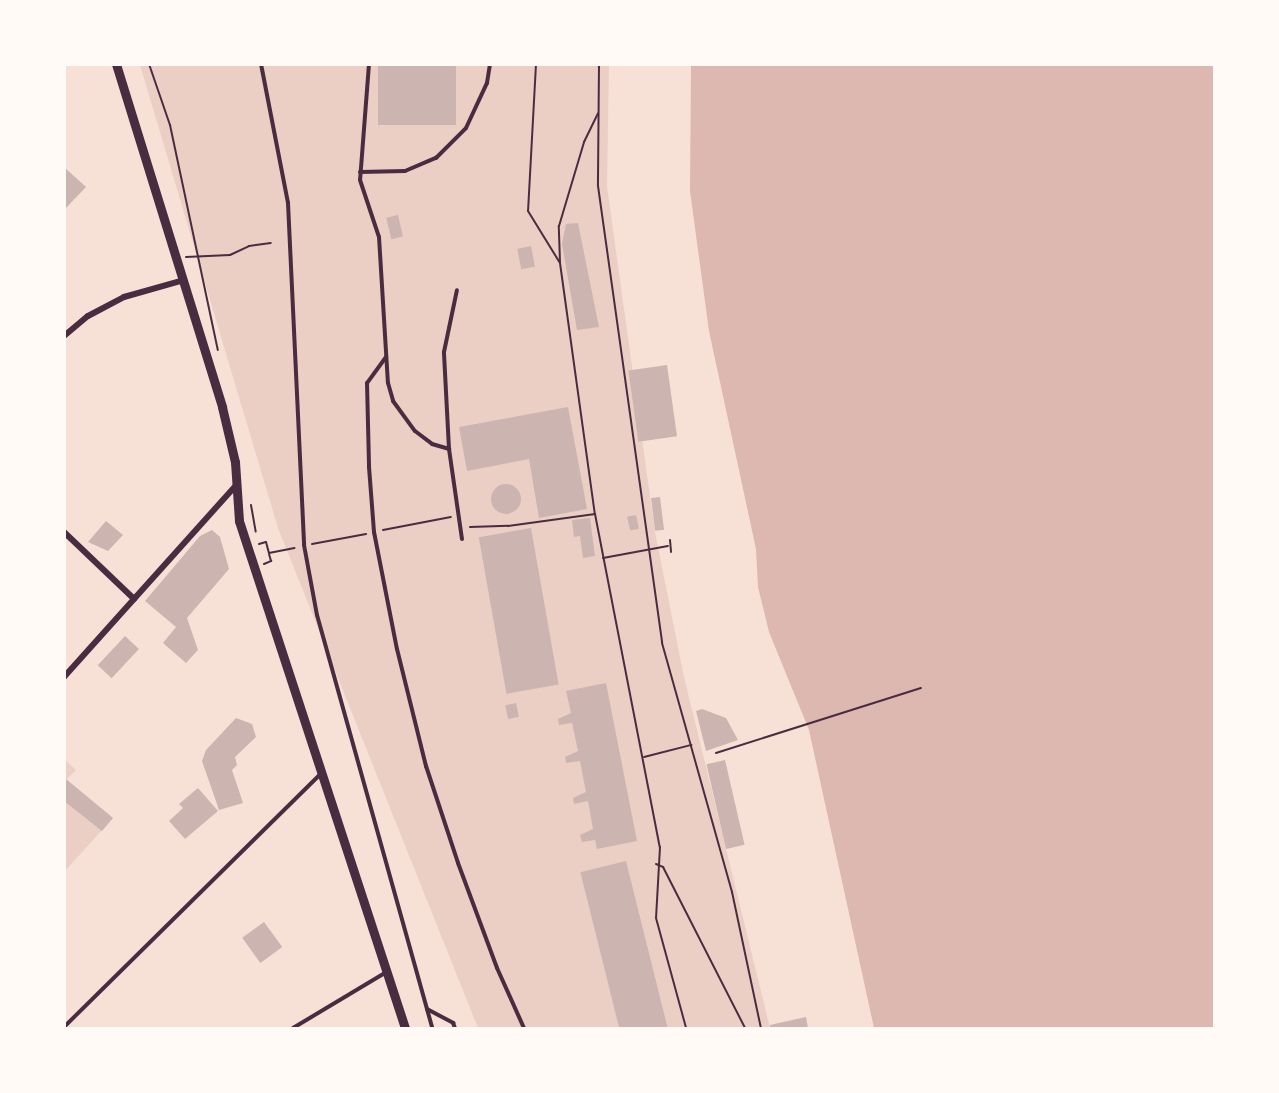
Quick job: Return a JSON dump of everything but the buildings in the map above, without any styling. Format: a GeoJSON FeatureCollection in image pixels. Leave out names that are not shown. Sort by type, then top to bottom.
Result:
{"type":"FeatureCollection","features":[{"type":"Feature","properties":{"kind":"main road"},"geometry":{"type":"LineString","coordinates":[[116,64],[184,279],[231,441],[239,521],[324,772],[405,1029]]}},
{"type":"Feature","properties":{"kind":"street"},"geometry":{"type":"LineString","coordinates":[[64,336],[88,316],[124,297],[184,279]]}},
{"type":"Feature","properties":{"kind":"street"},"geometry":{"type":"LineString","coordinates":[[64,676],[236,485]]}},
{"type":"Feature","properties":{"kind":"street"},"geometry":{"type":"LineString","coordinates":[[64,532],[134,599]]}},
{"type":"Feature","properties":{"kind":"lane"},"geometry":{"type":"LineString","coordinates":[[261,64],[288,203],[304,546],[317,615],[432,1029]]}},
{"type":"Feature","properties":{"kind":"lane"},"geometry":{"type":"LineString","coordinates":[[369,64],[360,172],[362,192],[379,237],[387,357],[393,401],[401,416],[432,444],[449,449]]}},
{"type":"Feature","properties":{"kind":"lane"},"geometry":{"type":"LineString","coordinates":[[360,172],[405,171],[436,158],[466,128],[487,83],[490,64]]}},
{"type":"Feature","properties":{"kind":"lane"},"geometry":{"type":"LineString","coordinates":[[457,290],[444,352],[449,449],[462,539]]}},
{"type":"Feature","properties":{"kind":"lane"},"geometry":{"type":"LineString","coordinates":[[387,357],[367,383],[369,455],[374,532],[397,649],[426,766],[458,863],[497,968],[525,1029]]}},
{"type":"Feature","properties":{"kind":"lane"},"geometry":{"type":"LineString","coordinates":[[64,1027],[324,772]]}},
{"type":"Feature","properties":{"kind":"lane"},"geometry":{"type":"LineString","coordinates":[[293,1029],[388,970]]}},
{"type":"Feature","properties":{"kind":"lane"},"geometry":{"type":"LineString","coordinates":[[427,1008],[453,1023],[455,1029]]}},
{"type":"Feature","properties":{"kind":"path"},"geometry":{"type":"LineString","coordinates":[[149,64],[170,125],[220,358]]}},
{"type":"Feature","properties":{"kind":"path"},"geometry":{"type":"LineString","coordinates":[[536,64],[528,211],[560,263]]}},
{"type":"Feature","properties":{"kind":"path"},"geometry":{"type":"LineString","coordinates":[[599,64],[598,186],[662,643],[732,892],[761,1029]]}},
{"type":"Feature","properties":{"kind":"path"},"geometry":{"type":"LineString","coordinates":[[599,110],[584,142],[559,226],[560,263],[595,514],[660,847],[656,864],[656,918],[686,1029]]}},
{"type":"Feature","properties":{"kind":"path"},"geometry":{"type":"LineString","coordinates":[[177,257],[230,255],[270,243]]}},
{"type":"Feature","properties":{"kind":"path"},"geometry":{"type":"LineString","coordinates":[[251,504],[260,550]]}},
{"type":"Feature","properties":{"kind":"path"},"geometry":{"type":"LineString","coordinates":[[442,519],[458,516],[468,527],[508,526],[595,514]]}},
{"type":"Feature","properties":{"kind":"path"},"geometry":{"type":"LineString","coordinates":[[670,540],[668,546],[671,552]]}},
{"type":"Feature","properties":{"kind":"path"},"geometry":{"type":"LineString","coordinates":[[259,544],[266,542],[269,553],[271,561],[264,564]]}},
{"type":"Feature","properties":{"kind":"path"},"geometry":{"type":"LineString","coordinates":[[603,558],[668,546]]}},
{"type":"Feature","properties":{"kind":"path"},"geometry":{"type":"LineString","coordinates":[[269,553],[294,548]]}},
{"type":"Feature","properties":{"kind":"path"},"geometry":{"type":"LineString","coordinates":[[261,556],[268,573]]}},
{"type":"Feature","properties":{"kind":"path"},"geometry":{"type":"LineString","coordinates":[[716,753],[921,688]]}},
{"type":"Feature","properties":{"kind":"path"},"geometry":{"type":"LineString","coordinates":[[644,757],[691,745]]}},
{"type":"Feature","properties":{"kind":"path"},"geometry":{"type":"LineString","coordinates":[[656,864],[663,867],[745,1029]]}},
{"type":"Feature","properties":{"kind":"shaded area"},"geometry":{"type":"Polygon","coordinates":[[[140,65],[609,65],[607,186],[655,532],[684,677],[770,1028],[478,1028],[278,528],[140,65]]]}},
{"type":"Feature","properties":{"kind":"shaded area"},"geometry":{"type":"Polygon","coordinates":[[[691,65],[1214,65],[1214,1028],[874,1028],[809,730],[769,632],[758,587],[756,549],[709,331],[690,191],[691,65]]]}},
{"type":"Feature","properties":{"kind":"shaded area"},"geometry":{"type":"Polygon","coordinates":[[[64,759],[76,770],[66,780],[113,818],[65,871],[64,759]]]}}]}
